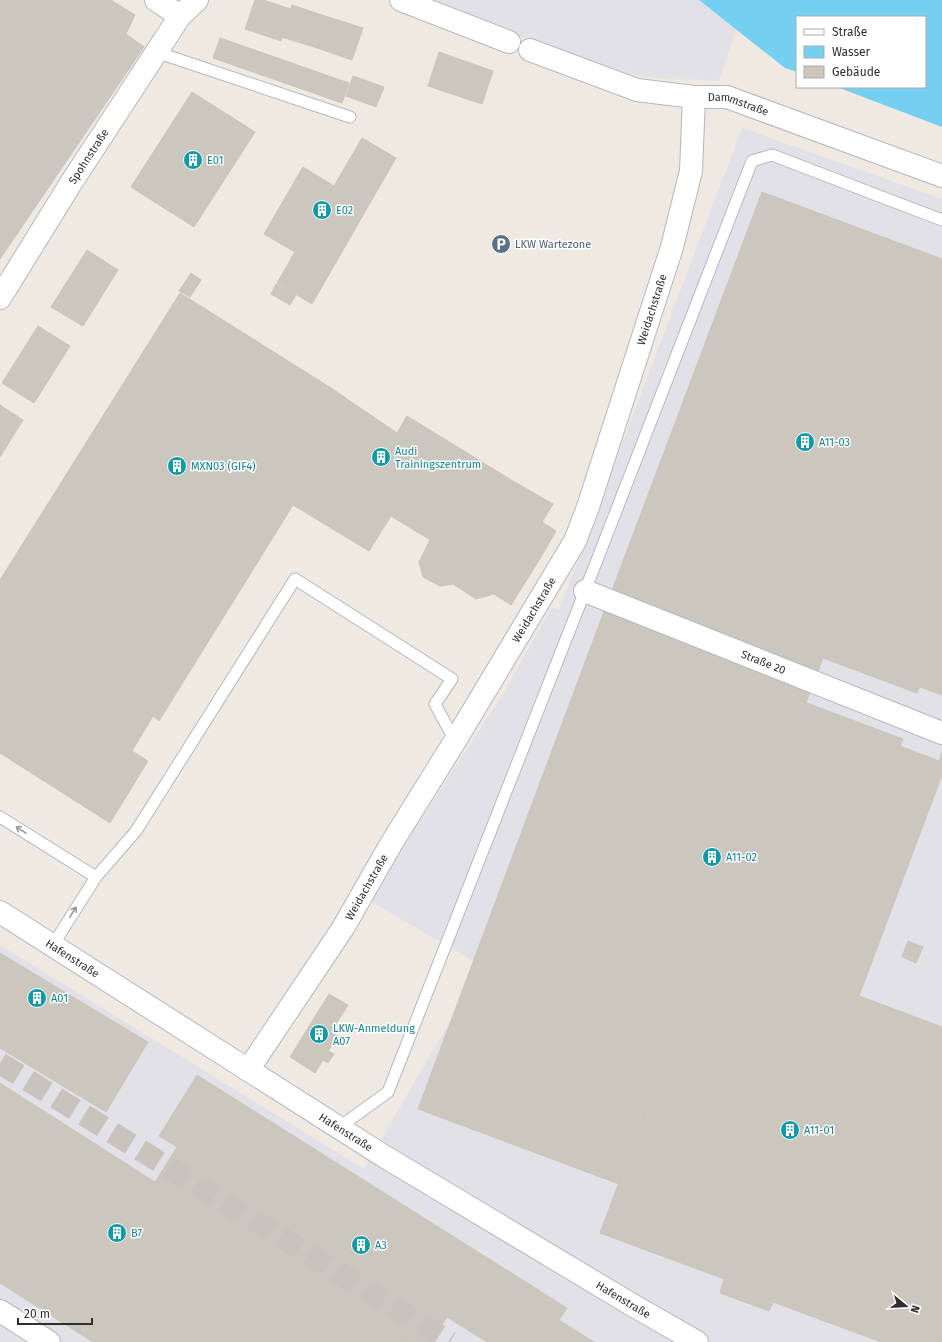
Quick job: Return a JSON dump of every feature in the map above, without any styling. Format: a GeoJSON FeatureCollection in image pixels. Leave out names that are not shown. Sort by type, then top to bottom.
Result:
{"type":"FeatureCollection","features":[{"type":"Feature","properties":{"kind":"street"},"geometry":{"type":"LineString","coordinates":[[156,0],[180,16],[197,0]]}},
{"type":"Feature","properties":{"kind":"street"},"geometry":{"type":"LineString","coordinates":[[401,0],[509,42]]}},
{"type":"Feature","properties":{"kind":"street","name":"Spohnstraße"},"geometry":{"type":"LineString","coordinates":[[0,298],[71,183],[180,16]]}},
{"type":"Feature","properties":{"kind":"street","name":"Dammstraße"},"geometry":{"type":"LineString","coordinates":[[530,50],[637,90],[694,97],[727,97],[942,176]]}},
{"type":"Feature","properties":{"kind":"street","name":"Weidachstraße"},"geometry":{"type":"LineString","coordinates":[[248,1070],[343,928],[395,838],[575,541],[588,507],[672,247],[691,171],[694,97]]}},
{"type":"Feature","properties":{"kind":"street","name":"Straße 20"},"geometry":{"type":"LineString","coordinates":[[585,591],[942,733]]}},
{"type":"Feature","properties":{"kind":"street","name":"Hafenstraße"},"geometry":{"type":"LineString","coordinates":[[0,912],[338,1128],[614,1294],[697,1342]]}},
{"type":"Feature","properties":{"kind":"street"},"geometry":{"type":"LineString","coordinates":[[0,1311],[49,1342]]}},
{"type":"Feature","properties":{"kind":"lane"},"geometry":{"type":"LineString","coordinates":[[156,52],[350,117]]}},
{"type":"Feature","properties":{"kind":"lane"},"geometry":{"type":"LineString","coordinates":[[338,1128],[388,1092],[752,161],[772,155],[942,220]]}},
{"type":"Feature","properties":{"kind":"lane"},"geometry":{"type":"LineString","coordinates":[[52,945],[96,877],[136,831],[295,579],[452,679],[435,704],[454,742]]}},
{"type":"Feature","properties":{"kind":"lane"},"geometry":{"type":"LineString","coordinates":[[0,817],[96,877]]}},
{"type":"Feature","properties":{"kind":"shaded area"},"geometry":{"type":"Polygon","coordinates":[[[413,0],[699,0],[736,29],[719,81],[640,77],[413,0]]]}},
{"type":"Feature","properties":{"kind":"shaded area"},"geometry":{"type":"Polygon","coordinates":[[[742,128],[942,199],[942,1342],[0,1342],[0,945],[364,1169],[482,966],[368,900],[503,694],[552,607],[559,610],[742,128]]]}},
{"type":"Feature","properties":{"kind":"water"},"geometry":{"type":"Polygon","coordinates":[[[699,0],[942,0],[942,127],[840,88],[926,88],[926,16],[796,16],[796,72],[785,68],[699,0]]]}},
{"type":"Feature","properties":{"kind":"building"},"geometry":{"type":"Polygon","coordinates":[[[0,0],[111,0],[135,15],[126,34],[144,47],[0,259],[0,0]]]}},
{"type":"Feature","properties":{"kind":"building"},"geometry":{"type":"Polygon","coordinates":[[[255,0],[263,0],[291,9],[281,41],[245,29],[255,0]]]}},
{"type":"Feature","properties":{"kind":"building"},"geometry":{"type":"Polygon","coordinates":[[[292,5],[328,17],[317,48],[282,37],[292,5]]]}},
{"type":"Feature","properties":{"kind":"building"},"geometry":{"type":"Polygon","coordinates":[[[328,17],[363,28],[352,60],[317,48],[328,17]]]}},
{"type":"Feature","properties":{"kind":"building"},"geometry":{"type":"Polygon","coordinates":[[[220,38],[349,83],[342,103],[213,58],[220,38]]]}},
{"type":"Feature","properties":{"kind":"building"},"geometry":{"type":"Polygon","coordinates":[[[439,52],[493,71],[482,104],[428,86],[439,52]]]}},
{"type":"Feature","properties":{"kind":"building"},"geometry":{"type":"Polygon","coordinates":[[[353,76],[384,87],[376,107],[346,96],[353,76]]]}},
{"type":"Feature","properties":{"kind":"building","name":"E01"},"geometry":{"type":"Polygon","coordinates":[[[192,92],[255,132],[194,227],[131,187],[192,92]]]}},
{"type":"Feature","properties":{"kind":"building","name":"E02"},"geometry":{"type":"Polygon","coordinates":[[[362,138],[396,158],[312,304],[277,283],[295,252],[264,234],[303,167],[334,186],[362,138]]]}},
{"type":"Feature","properties":{"kind":"building","name":"A11-03"},"geometry":{"type":"Polygon","coordinates":[[[762,192],[942,259],[942,695],[920,687],[917,693],[823,658],[806,703],[599,625],[762,192]]]}},
{"type":"Feature","properties":{"kind":"building"},"geometry":{"type":"Polygon","coordinates":[[[87,250],[118,270],[83,326],[51,307],[87,250]]]}},
{"type":"Feature","properties":{"kind":"building"},"geometry":{"type":"Polygon","coordinates":[[[191,273],[201,280],[190,297],[179,291],[191,273]]]}},
{"type":"Feature","properties":{"kind":"building"},"geometry":{"type":"Polygon","coordinates":[[[276,284],[296,295],[290,305],[271,294],[276,284]]]}},
{"type":"Feature","properties":{"kind":"building","name":"MXN03 (GIF4)"},"geometry":{"type":"Polygon","coordinates":[[[180,293],[331,388],[133,705],[0,622],[0,580],[180,293]]]}},
{"type":"Feature","properties":{"kind":"building"},"geometry":{"type":"Polygon","coordinates":[[[38,326],[70,346],[34,403],[2,383],[38,326]]]}},
{"type":"Feature","properties":{"kind":"building","name":"Audi Trainingszentrum"},"geometry":{"type":"Polygon","coordinates":[[[331,388],[397,433],[407,416],[513,481],[465,561],[391,516],[369,551],[293,505],[259,560],[234,544],[331,388]]]}},
{"type":"Feature","properties":{"kind":"building"},"geometry":{"type":"Polygon","coordinates":[[[0,405],[23,420],[0,457],[0,405]]]}},
{"type":"Feature","properties":{"kind":"building"},"geometry":{"type":"Polygon","coordinates":[[[513,481],[553,504],[542,522],[556,531],[538,562],[484,530],[513,481]]]}},
{"type":"Feature","properties":{"kind":"building"},"geometry":{"type":"Polygon","coordinates":[[[484,530],[538,562],[511,605],[494,594],[476,599],[453,584],[440,586],[423,577],[419,562],[430,540],[465,561],[484,530]]]}},
{"type":"Feature","properties":{"kind":"building"},"geometry":{"type":"Polygon","coordinates":[[[234,544],[259,560],[159,721],[133,705],[234,544]]]}},
{"type":"Feature","properties":{"kind":"building"},"geometry":{"type":"Polygon","coordinates":[[[0,622],[153,716],[132,751],[148,761],[110,823],[0,753],[0,622]]]}},
{"type":"Feature","properties":{"kind":"building","name":"A11-02"},"geometry":{"type":"Polygon","coordinates":[[[599,625],[903,739],[900,746],[939,761],[942,752],[942,775],[859,996],[710,940],[619,1184],[418,1109],[599,625]]]}},
{"type":"Feature","properties":{"kind":"building","name":"A11-01"},"geometry":{"type":"Polygon","coordinates":[[[710,940],[942,1027],[942,1342],[881,1342],[773,1302],[769,1311],[720,1293],[724,1279],[600,1233],[710,940]]]}},
{"type":"Feature","properties":{"kind":"building"},"geometry":{"type":"Polygon","coordinates":[[[908,941],[923,947],[916,963],[902,957],[908,941]]]}},
{"type":"Feature","properties":{"kind":"building","name":"A01"},"geometry":{"type":"Polygon","coordinates":[[[0,953],[148,1042],[106,1112],[0,1048],[0,953]]]}},
{"type":"Feature","properties":{"kind":"building","name":"LKW-Anmeldung A07"},"geometry":{"type":"Polygon","coordinates":[[[329,994],[348,1005],[331,1032],[338,1036],[328,1051],[334,1054],[328,1063],[323,1060],[315,1073],[290,1057],[329,994]]]}},
{"type":"Feature","properties":{"kind":"building","name":"A3"},"geometry":{"type":"Polygon","coordinates":[[[197,1075],[567,1308],[559,1320],[594,1342],[487,1342],[447,1317],[431,1342],[408,1342],[155,1182],[177,1147],[159,1136],[197,1075]]]}},
{"type":"Feature","properties":{"kind":"building","name":"B7"},"geometry":{"type":"Polygon","coordinates":[[[0,1083],[408,1342],[93,1342],[0,1283],[0,1083]]]}},
{"type":"Feature","properties":{"kind":"tunnel"},"geometry":{"type":"LineString","coordinates":[[0,1063],[450,1342]]}},
{"type":"Feature","properties":{"kind":"place","name":"E01"},"geometry":{"type":"Point","coordinates":[193,160]}},
{"type":"Feature","properties":{"kind":"place","name":"E02"},"geometry":{"type":"Point","coordinates":[322,210]}},
{"type":"Feature","properties":{"kind":"place","name":"LKW Wartezone"},"geometry":{"type":"Point","coordinates":[501,244]}},
{"type":"Feature","properties":{"kind":"place","name":"A11-03"},"geometry":{"type":"Point","coordinates":[805,442]}},
{"type":"Feature","properties":{"kind":"place","name":"Audi Trainingszentrum"},"geometry":{"type":"Point","coordinates":[381,457]}},
{"type":"Feature","properties":{"kind":"place","name":"MXN03 (GIF4)"},"geometry":{"type":"Point","coordinates":[177,466]}},
{"type":"Feature","properties":{"kind":"place","name":"A11-02"},"geometry":{"type":"Point","coordinates":[712,857]}},
{"type":"Feature","properties":{"kind":"place","name":"A01"},"geometry":{"type":"Point","coordinates":[37,998]}},
{"type":"Feature","properties":{"kind":"place","name":"LKW-Anmeldung A07"},"geometry":{"type":"Point","coordinates":[319,1034]}},
{"type":"Feature","properties":{"kind":"place","name":"A11-01"},"geometry":{"type":"Point","coordinates":[790,1130]}},
{"type":"Feature","properties":{"kind":"place","name":"B7"},"geometry":{"type":"Point","coordinates":[117,1233]}},
{"type":"Feature","properties":{"kind":"place","name":"A3"},"geometry":{"type":"Point","coordinates":[361,1245]}}]}
